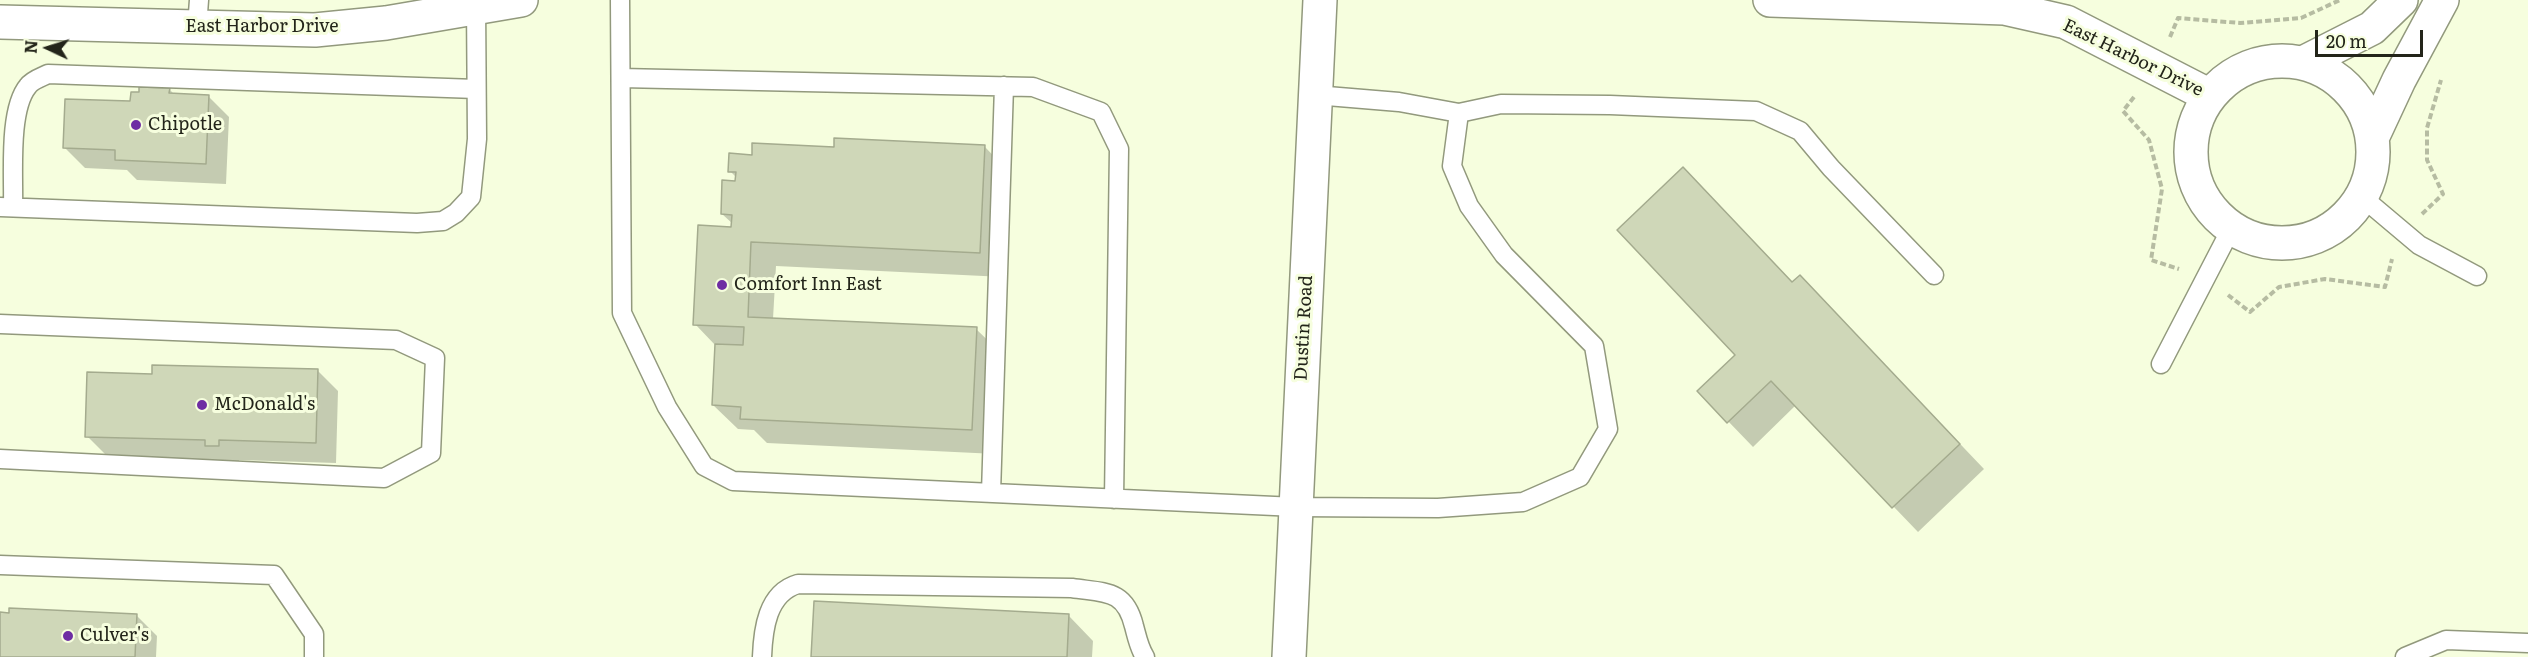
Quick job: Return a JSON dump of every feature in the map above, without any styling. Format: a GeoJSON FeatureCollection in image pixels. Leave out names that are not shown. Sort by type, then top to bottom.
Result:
{"type":"FeatureCollection","features":[{"type":"Feature","properties":{"kind":"street","name":"East Harbor Drive"},"geometry":{"type":"LineString","coordinates":[[0,22],[198,14],[315,30],[386,23],[476,4],[521,0]]}},
{"type":"Feature","properties":{"kind":"street","name":"Dustin Road"},"geometry":{"type":"LineString","coordinates":[[1289,657],[1320,0]]}},
{"type":"Feature","properties":{"kind":"street","name":"East Harbor Drive"},"geometry":{"type":"LineString","coordinates":[[1770,0],[2004,4],[2066,22],[2210,96]]}},
{"type":"Feature","properties":{"kind":"street"},"geometry":{"type":"LineString","coordinates":[[2305,62],[2334,76],[2363,110],[2373,138],[2372,169],[2362,197],[2343,221],[2318,237],[2288,244],[2259,242],[2231,229],[2209,208],[2195,182],[2191,152],[2194,132],[2196,123],[2210,96],[2232,75],[2260,63],[2305,62],[2372,28],[2401,0]]}},
{"type":"Feature","properties":{"kind":"street"},"geometry":{"type":"LineString","coordinates":[[2373,138],[2399,80],[2442,0]]}},
{"type":"Feature","properties":{"kind":"lane"},"geometry":{"type":"LineString","coordinates":[[620,0],[622,313],[667,407],[704,466],[733,481],[1296,507],[1438,508],[1523,502],[1580,477],[1608,429],[1594,346],[1504,255],[1469,206],[1452,166],[1459,113]]}},
{"type":"Feature","properties":{"kind":"lane"},"geometry":{"type":"LineString","coordinates":[[476,4],[477,139],[471,197],[456,213],[442,221],[417,223],[6,207],[20,101],[29,84],[48,74],[476,89]]}},
{"type":"Feature","properties":{"kind":"lane"},"geometry":{"type":"LineString","coordinates":[[621,78],[1033,87],[1101,112],[1119,149],[1114,499]]}},
{"type":"Feature","properties":{"kind":"lane"},"geometry":{"type":"LineString","coordinates":[[992,493],[1004,86]]}},
{"type":"Feature","properties":{"kind":"lane"},"geometry":{"type":"LineString","coordinates":[[1315,95],[1399,102],[1459,113],[1501,104],[1610,105],[1756,111],[1800,131],[1831,168],[1934,274]]}},
{"type":"Feature","properties":{"kind":"lane"},"geometry":{"type":"LineString","coordinates":[[2362,197],[2419,245],[2477,276]]}},
{"type":"Feature","properties":{"kind":"lane"},"geometry":{"type":"LineString","coordinates":[[2161,364],[2231,229]]}},
{"type":"Feature","properties":{"kind":"lane"},"geometry":{"type":"LineString","coordinates":[[0,324],[396,340],[435,358],[430,453],[384,478],[0,459]]}},
{"type":"Feature","properties":{"kind":"lane"},"geometry":{"type":"LineString","coordinates":[[0,565],[274,576],[314,634],[314,657]]}},
{"type":"Feature","properties":{"kind":"lane"},"geometry":{"type":"LineString","coordinates":[[762,657],[763,631],[775,601],[784,591],[798,584],[1072,588],[1108,593],[1123,600],[1130,610],[1140,650],[1145,657]]}},
{"type":"Feature","properties":{"kind":"lane"},"geometry":{"type":"LineString","coordinates":[[2405,657],[2446,640],[2528,643]]}},
{"type":"Feature","properties":{"kind":"path"},"geometry":{"type":"LineString","coordinates":[[2340,0],[2301,18],[2240,23],[2178,18],[2156,68],[2123,111],[2150,140],[2162,189],[2151,260],[2206,279],[2250,312],[2279,286],[2325,279],[2352,280],[2385,287],[2395,250],[2404,232]]}},
{"type":"Feature","properties":{"kind":"building","name":"Chipotle"},"geometry":{"type":"Polygon","coordinates":[[[139,87],[170,88],[169,93],[209,95],[206,164],[115,160],[115,150],[63,148],[65,99],[130,101],[131,92],[139,92],[139,87]]]}},
{"type":"Feature","properties":{"kind":"building","name":"Comfort Inn East"},"geometry":{"type":"Polygon","coordinates":[[[834,138],[985,145],[980,253],[751,242],[748,317],[977,327],[972,430],[740,419],[741,407],[712,405],[715,344],[743,345],[744,327],[693,325],[698,225],[731,227],[732,215],[721,214],[722,180],[735,181],[736,172],[728,172],[729,153],[752,155],[752,143],[834,147],[834,138]]]}},
{"type":"Feature","properties":{"kind":"building"},"geometry":{"type":"Polygon","coordinates":[[[1683,167],[1792,282],[1800,275],[1960,444],[1892,508],[1771,381],[1727,423],[1697,391],[1735,355],[1617,230],[1683,167]]]}},
{"type":"Feature","properties":{"kind":"building","name":"McDonald's"},"geometry":{"type":"Polygon","coordinates":[[[152,365],[318,369],[316,443],[219,440],[219,446],[205,446],[205,440],[85,437],[87,372],[152,374],[152,365]]]}},
{"type":"Feature","properties":{"kind":"building"},"geometry":{"type":"Polygon","coordinates":[[[814,601],[1069,614],[1067,657],[811,657],[814,601]]]}},
{"type":"Feature","properties":{"kind":"building","name":"Culver's"},"geometry":{"type":"Polygon","coordinates":[[[9,608],[137,614],[135,657],[0,657],[0,612],[9,613],[9,608]]]}},
{"type":"Feature","properties":{"kind":"place","name":"Chipotle"},"geometry":{"type":"Point","coordinates":[136,125]}},
{"type":"Feature","properties":{"kind":"place","name":"Comfort Inn East"},"geometry":{"type":"Point","coordinates":[722,285]}},
{"type":"Feature","properties":{"kind":"place","name":"McDonald's"},"geometry":{"type":"Point","coordinates":[202,405]}},
{"type":"Feature","properties":{"kind":"place","name":"Culver's"},"geometry":{"type":"Point","coordinates":[68,636]}}]}
